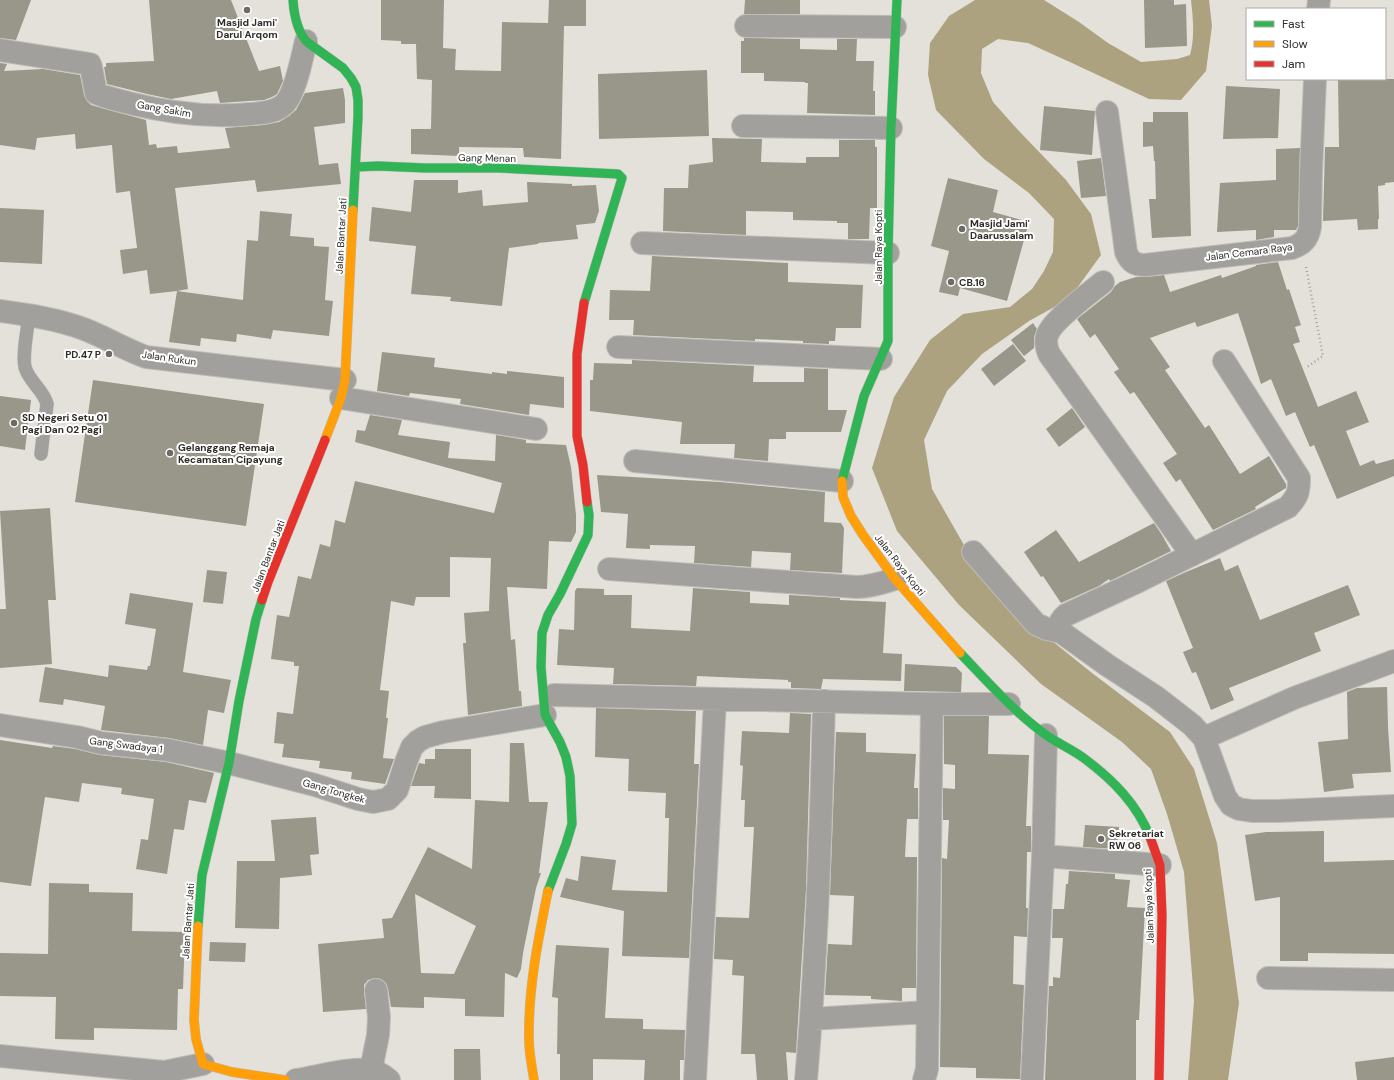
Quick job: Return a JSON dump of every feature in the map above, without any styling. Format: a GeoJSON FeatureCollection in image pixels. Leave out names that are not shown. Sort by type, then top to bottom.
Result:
{"type":"FeatureCollection","features":[{"type":"Feature","properties":{"kind":"street","name":"Jalan Bantar Jati"},"geometry":{"type":"LineString","coordinates":[[203,1064],[196,1039],[194,1020],[199,906],[202,875],[229,763],[239,701],[256,618],[268,582],[323,447],[343,389],[356,166],[358,97],[355,84],[348,73],[335,61],[306,41],[298,26],[293,10],[293,0]]}},
{"type":"Feature","properties":{"kind":"street","name":"Jalan Raya Kopti"},"geometry":{"type":"LineString","coordinates":[[897,0],[891,128],[888,253],[888,341],[864,396],[842,481],[843,497],[851,516],[894,579],[957,650],[1009,704],[1046,734],[1085,759],[1118,787],[1132,803],[1144,822],[1160,865],[1162,915],[1159,1080]]}},
{"type":"Feature","properties":{"kind":"street"},"geometry":{"type":"LineString","coordinates":[[746,26],[895,27]]}},
{"type":"Feature","properties":{"kind":"street","name":"Gang Sakim"},"geometry":{"type":"LineString","coordinates":[[0,50],[87,63],[91,67],[96,93],[150,108],[207,116],[266,113],[283,106],[293,91],[306,41]]}},
{"type":"Feature","properties":{"kind":"street","name":"Jalan Cemara Raya"},"geometry":{"type":"LineString","coordinates":[[1107,112],[1126,252],[1128,257],[1135,264],[1145,265],[1292,248],[1302,243],[1309,235],[1314,80]]}},
{"type":"Feature","properties":{"kind":"street"},"geometry":{"type":"LineString","coordinates":[[743,126],[891,128]]}},
{"type":"Feature","properties":{"kind":"street","name":"Gang Menan"},"geometry":{"type":"LineString","coordinates":[[356,166],[499,168],[618,174],[622,178],[584,302],[580,325],[577,354],[578,436],[589,515],[588,535],[563,588],[548,615],[542,633],[541,667],[545,715]]}},
{"type":"Feature","properties":{"kind":"street"},"geometry":{"type":"LineString","coordinates":[[642,243],[888,253]]}},
{"type":"Feature","properties":{"kind":"street"},"geometry":{"type":"LineString","coordinates":[[1103,282],[1054,324],[1047,335],[1047,348],[1192,555]]}},
{"type":"Feature","properties":{"kind":"street","name":"Jalan Rukun"},"geometry":{"type":"LineString","coordinates":[[0,311],[60,321],[85,329],[146,357],[343,389],[536,429]]}},
{"type":"Feature","properties":{"kind":"street"},"geometry":{"type":"LineString","coordinates":[[618,347],[881,359]]}},
{"type":"Feature","properties":{"kind":"street"},"geometry":{"type":"LineString","coordinates":[[1061,632],[1059,626],[1060,620],[1066,615],[1288,507],[1296,499],[1299,490],[1298,478],[1224,361]]}},
{"type":"Feature","properties":{"kind":"street"},"geometry":{"type":"LineString","coordinates":[[635,461],[842,481]]}},
{"type":"Feature","properties":{"kind":"street"},"geometry":{"type":"LineString","coordinates":[[973,552],[1036,624],[1047,629],[1061,632],[1107,666],[1156,697],[1192,725],[1204,738],[1225,796],[1231,805],[1239,809],[1258,811],[1394,806]]}},
{"type":"Feature","properties":{"kind":"street"},"geometry":{"type":"LineString","coordinates":[[609,569],[857,587],[872,586],[894,579]]}},
{"type":"Feature","properties":{"kind":"street"},"geometry":{"type":"LineString","coordinates":[[1204,738],[1294,698],[1394,660]]}},
{"type":"Feature","properties":{"kind":"street"},"geometry":{"type":"LineString","coordinates":[[554,695],[715,700],[1009,704]]}},
{"type":"Feature","properties":{"kind":"street"},"geometry":{"type":"LineString","coordinates":[[695,1080],[715,700]]}},
{"type":"Feature","properties":{"kind":"street"},"geometry":{"type":"LineString","coordinates":[[806,1080],[811,1019],[821,834],[824,701]]}},
{"type":"Feature","properties":{"kind":"street"},"geometry":{"type":"LineString","coordinates":[[924,1080],[927,1069],[932,704]]}},
{"type":"Feature","properties":{"kind":"street"},"geometry":{"type":"LineString","coordinates":[[534,1080],[529,1042],[529,1010],[535,955],[548,890],[572,824],[570,776],[566,757],[560,742],[545,715]]}},
{"type":"Feature","properties":{"kind":"street","name":"Gang Tongkek"},"geometry":{"type":"LineString","coordinates":[[229,763],[316,785],[358,799],[373,802],[381,801],[388,799],[398,790],[412,747],[425,737],[443,732],[545,715]]}},
{"type":"Feature","properties":{"kind":"street","name":"Gang Swadaya 1"},"geometry":{"type":"LineString","coordinates":[[0,725],[101,743],[168,750],[229,763]]}},
{"type":"Feature","properties":{"kind":"street"},"geometry":{"type":"LineString","coordinates":[[1032,1080],[1043,856],[1046,734]]}},
{"type":"Feature","properties":{"kind":"street"},"geometry":{"type":"LineString","coordinates":[[1043,856],[1160,865]]}},
{"type":"Feature","properties":{"kind":"street"},"geometry":{"type":"LineString","coordinates":[[1268,978],[1394,980]]}},
{"type":"Feature","properties":{"kind":"street"},"geometry":{"type":"LineString","coordinates":[[296,1080],[356,1070],[380,1075],[378,1035],[379,1017],[376,990]]}},
{"type":"Feature","properties":{"kind":"street"},"geometry":{"type":"LineString","coordinates":[[811,1019],[927,1012]]}},
{"type":"Feature","properties":{"kind":"street"},"geometry":{"type":"LineString","coordinates":[[0,1056],[164,1076],[203,1064],[225,1071],[285,1080]]}},
{"type":"Feature","properties":{"kind":"lane"},"geometry":{"type":"LineString","coordinates":[[29,315],[24,364],[26,372],[44,396],[47,404],[41,454]]}},
{"type":"Feature","properties":{"kind":"path"},"geometry":{"type":"LineString","coordinates":[[1302,243],[1323,356],[1307,367]]}},
{"type":"Feature","properties":{"kind":"shaded area"},"geometry":{"type":"Polygon","coordinates":[[[975,0],[1044,0],[1079,22],[1108,43],[1141,62],[1177,59],[1190,55],[1193,34],[1191,0],[1209,0],[1212,26],[1206,71],[1181,100],[1149,99],[1028,43],[998,39],[982,49],[981,73],[993,102],[1066,180],[1091,214],[1101,255],[1069,299],[1029,321],[982,354],[947,391],[924,440],[932,489],[968,552],[1026,620],[1092,673],[1170,732],[1194,769],[1217,843],[1239,1003],[1228,1080],[1188,1080],[1194,1001],[1184,872],[1167,814],[1151,769],[1122,742],[1041,684],[959,605],[897,531],[872,468],[894,397],[930,340],[963,314],[1010,307],[1032,289],[1044,271],[1053,252],[1054,219],[1029,193],[984,159],[936,110],[928,75],[930,43],[949,16],[975,0]]]}},
{"type":"Feature","properties":{"kind":"building"},"geometry":{"type":"Polygon","coordinates":[[[0,0],[31,0],[16,40],[0,38],[0,0]]]}},
{"type":"Feature","properties":{"kind":"building"},"geometry":{"type":"Polygon","coordinates":[[[149,0],[231,0],[259,71],[280,66],[283,81],[277,94],[264,100],[220,103],[217,91],[171,99],[107,84],[104,67],[106,67],[106,63],[154,61],[149,0]]]}},
{"type":"Feature","properties":{"kind":"building"},"geometry":{"type":"Polygon","coordinates":[[[381,0],[444,0],[443,48],[456,49],[455,70],[501,71],[502,22],[548,23],[549,0],[586,0],[586,26],[564,26],[561,159],[524,157],[523,148],[459,147],[459,156],[411,154],[411,129],[431,129],[432,80],[417,79],[416,44],[401,44],[401,41],[381,40],[381,0]]]}},
{"type":"Feature","properties":{"kind":"building"},"geometry":{"type":"Polygon","coordinates":[[[745,0],[800,0],[800,14],[744,14],[745,0]]]}},
{"type":"Feature","properties":{"kind":"building"},"geometry":{"type":"Polygon","coordinates":[[[1144,0],[1174,0],[1174,5],[1186,4],[1187,46],[1145,48],[1144,0]]]}},
{"type":"Feature","properties":{"kind":"building"},"geometry":{"type":"Polygon","coordinates":[[[744,38],[800,39],[800,49],[837,50],[837,39],[857,39],[856,61],[874,61],[873,91],[875,91],[875,115],[807,113],[808,83],[764,81],[764,73],[741,73],[741,41],[744,41],[744,38]]]}},
{"type":"Feature","properties":{"kind":"building"},"geometry":{"type":"Polygon","coordinates":[[[0,63],[7,64],[4,71],[43,69],[80,75],[84,95],[91,105],[146,120],[149,145],[156,144],[157,148],[177,146],[178,153],[230,148],[225,128],[264,125],[279,122],[296,110],[305,93],[343,88],[345,100],[345,123],[314,127],[319,165],[338,163],[341,184],[257,192],[255,180],[175,188],[188,289],[150,294],[147,270],[123,274],[120,250],[137,248],[130,191],[116,193],[112,145],[76,149],[75,134],[37,138],[35,150],[0,145],[0,63]]]}},
{"type":"Feature","properties":{"kind":"building"},"geometry":{"type":"Polygon","coordinates":[[[707,70],[709,136],[599,139],[598,74],[707,70]]]}},
{"type":"Feature","properties":{"kind":"building"},"geometry":{"type":"Polygon","coordinates":[[[1394,79],[1394,182],[1385,183],[1385,185],[1378,186],[1378,229],[1358,230],[1357,219],[1323,221],[1325,147],[1339,147],[1338,80],[1394,79]]]}},
{"type":"Feature","properties":{"kind":"building"},"geometry":{"type":"Polygon","coordinates":[[[1226,86],[1280,89],[1278,138],[1223,139],[1226,86]]]}},
{"type":"Feature","properties":{"kind":"building"},"geometry":{"type":"Polygon","coordinates":[[[1044,106],[1095,111],[1092,155],[1040,150],[1044,106]]]}},
{"type":"Feature","properties":{"kind":"building"},"geometry":{"type":"Polygon","coordinates":[[[1153,112],[1188,112],[1191,236],[1152,238],[1149,199],[1156,199],[1155,161],[1153,146],[1143,147],[1143,122],[1153,122],[1153,112]]]}},
{"type":"Feature","properties":{"kind":"building"},"geometry":{"type":"Polygon","coordinates":[[[712,138],[762,139],[761,162],[806,163],[806,157],[839,157],[839,140],[875,140],[875,147],[877,147],[877,208],[870,208],[869,239],[848,239],[848,223],[837,223],[837,221],[793,220],[793,212],[746,211],[746,235],[663,231],[664,188],[688,188],[689,165],[713,162],[712,138]]]}},
{"type":"Feature","properties":{"kind":"building"},"geometry":{"type":"Polygon","coordinates":[[[1300,148],[1298,226],[1296,230],[1274,230],[1274,237],[1256,240],[1256,230],[1217,232],[1220,183],[1276,180],[1276,149],[1300,148]]]}},
{"type":"Feature","properties":{"kind":"building"},"geometry":{"type":"Polygon","coordinates":[[[1101,158],[1106,196],[1081,198],[1077,161],[1101,158]]]}},
{"type":"Feature","properties":{"kind":"building"},"geometry":{"type":"Polygon","coordinates":[[[948,178],[998,190],[993,212],[1029,222],[1007,301],[960,288],[958,296],[939,292],[949,251],[931,246],[948,178]]]}},
{"type":"Feature","properties":{"kind":"building"},"geometry":{"type":"Polygon","coordinates":[[[414,180],[458,180],[458,193],[482,190],[483,206],[528,202],[527,182],[572,184],[572,186],[596,185],[599,211],[595,223],[576,225],[578,239],[538,243],[509,248],[502,306],[450,301],[451,297],[411,294],[416,246],[369,241],[372,207],[411,212],[414,180]]]}},
{"type":"Feature","properties":{"kind":"building"},"geometry":{"type":"Polygon","coordinates":[[[0,208],[44,210],[42,264],[0,262],[0,208]]]}},
{"type":"Feature","properties":{"kind":"building"},"geometry":{"type":"Polygon","coordinates":[[[260,211],[292,214],[290,236],[314,238],[314,246],[329,247],[325,300],[333,301],[329,336],[273,330],[271,339],[237,334],[236,342],[201,338],[200,346],[169,342],[177,291],[243,300],[247,240],[258,241],[260,211]]]}},
{"type":"Feature","properties":{"kind":"building"},"geometry":{"type":"Polygon","coordinates":[[[652,256],[788,263],[788,282],[863,285],[861,328],[836,328],[835,341],[829,341],[829,344],[803,343],[803,341],[755,339],[755,341],[633,335],[634,320],[609,320],[610,290],[650,291],[652,256]]]}},
{"type":"Feature","properties":{"kind":"building"},"geometry":{"type":"Polygon","coordinates":[[[1278,262],[1301,325],[1295,327],[1300,342],[1293,344],[1318,407],[1356,391],[1369,422],[1346,431],[1360,466],[1374,460],[1376,464],[1394,459],[1394,476],[1337,499],[1314,445],[1310,447],[1295,412],[1286,416],[1271,379],[1261,384],[1238,313],[1197,327],[1195,322],[1150,338],[1170,367],[1165,370],[1205,428],[1209,425],[1240,474],[1269,456],[1286,484],[1286,488],[1255,507],[1256,509],[1213,530],[1180,479],[1176,482],[1163,463],[1177,454],[1134,392],[1130,394],[1114,372],[1119,369],[1095,334],[1090,338],[1077,319],[1111,292],[1120,282],[1136,277],[1164,275],[1170,292],[1221,275],[1222,278],[1256,265],[1278,262]]]}},
{"type":"Feature","properties":{"kind":"building"},"geometry":{"type":"Polygon","coordinates":[[[1033,323],[1037,329],[1034,337],[1034,348],[1024,356],[1011,340],[1033,323]]]}},
{"type":"Feature","properties":{"kind":"building"},"geometry":{"type":"Polygon","coordinates":[[[1013,344],[1026,361],[994,386],[981,369],[1013,344]]]}},
{"type":"Feature","properties":{"kind":"building"},"geometry":{"type":"Polygon","coordinates":[[[382,352],[435,358],[434,367],[492,374],[492,372],[507,374],[507,371],[564,377],[564,408],[530,404],[529,415],[460,404],[461,399],[410,393],[409,396],[377,391],[382,352]]]}},
{"type":"Feature","properties":{"kind":"building"},"geometry":{"type":"Polygon","coordinates":[[[632,360],[754,366],[753,382],[804,382],[804,368],[828,369],[828,410],[847,410],[841,432],[786,432],[786,439],[769,439],[768,461],[734,458],[735,444],[680,444],[682,422],[590,411],[590,380],[593,380],[594,363],[632,364],[632,360]]]}},
{"type":"Feature","properties":{"kind":"building","name":"Gelanggang Remaja Kecamatan Cipayung"},"geometry":{"type":"Polygon","coordinates":[[[93,380],[264,404],[246,526],[75,502],[93,380]]]}},
{"type":"Feature","properties":{"kind":"building","name":"SD Negeri Setu 01 Pagi Dan 02 Pagi"},"geometry":{"type":"Polygon","coordinates":[[[0,396],[31,400],[25,450],[0,446],[0,396]]]}},
{"type":"Feature","properties":{"kind":"building"},"geometry":{"type":"Polygon","coordinates":[[[1072,408],[1085,427],[1059,447],[1046,429],[1072,408]]]}},
{"type":"Feature","properties":{"kind":"building"},"geometry":{"type":"Polygon","coordinates":[[[370,415],[402,420],[398,435],[450,442],[448,458],[495,461],[496,435],[526,440],[526,443],[566,445],[571,467],[576,515],[576,532],[571,542],[549,541],[547,589],[507,587],[511,640],[515,639],[519,691],[521,691],[522,706],[468,715],[463,643],[466,643],[464,613],[489,611],[491,558],[450,557],[450,597],[416,597],[414,606],[391,601],[380,690],[389,691],[386,718],[388,718],[383,758],[394,759],[385,784],[351,779],[352,772],[319,768],[320,761],[282,757],[284,744],[274,743],[277,712],[293,714],[299,666],[294,666],[294,662],[271,659],[277,615],[289,617],[298,576],[311,579],[320,544],[330,547],[335,520],[345,523],[355,481],[494,513],[502,483],[355,442],[357,430],[365,431],[370,415]]]}},
{"type":"Feature","properties":{"kind":"building"},"geometry":{"type":"Polygon","coordinates":[[[597,475],[720,482],[825,492],[824,522],[841,523],[844,528],[842,573],[790,570],[791,553],[752,551],[751,567],[694,563],[695,546],[650,545],[650,549],[626,548],[628,514],[601,512],[597,475]]]}},
{"type":"Feature","properties":{"kind":"building"},"geometry":{"type":"Polygon","coordinates":[[[50,508],[56,600],[48,600],[52,664],[0,668],[0,609],[6,609],[0,511],[50,508]]]}},
{"type":"Feature","properties":{"kind":"building"},"geometry":{"type":"Polygon","coordinates":[[[1154,523],[1171,551],[1061,603],[1043,576],[1041,577],[1024,552],[1056,530],[1079,562],[1154,523]]]}},
{"type":"Feature","properties":{"kind":"building"},"geometry":{"type":"Polygon","coordinates":[[[1220,558],[1225,571],[1238,565],[1260,620],[1348,585],[1360,615],[1314,633],[1321,651],[1229,688],[1234,700],[1211,710],[1196,672],[1192,673],[1183,652],[1193,648],[1166,581],[1220,558]]]}},
{"type":"Feature","properties":{"kind":"building"},"geometry":{"type":"Polygon","coordinates":[[[207,570],[227,572],[223,604],[203,602],[207,570]]]}},
{"type":"Feature","properties":{"kind":"building"},"geometry":{"type":"Polygon","coordinates":[[[577,588],[604,589],[604,595],[632,595],[631,628],[690,631],[693,588],[750,592],[750,603],[789,605],[789,595],[840,598],[840,600],[886,602],[883,653],[902,654],[901,681],[823,679],[821,689],[791,688],[791,682],[788,682],[788,680],[697,676],[696,686],[613,684],[614,668],[557,665],[559,629],[574,630],[575,591],[577,588]]]}},
{"type":"Feature","properties":{"kind":"building"},"geometry":{"type":"Polygon","coordinates":[[[130,593],[193,603],[183,672],[231,680],[224,713],[208,710],[203,745],[169,738],[101,730],[105,706],[64,699],[63,705],[39,702],[45,667],[108,677],[109,665],[147,670],[148,666],[150,666],[156,629],[125,624],[130,593]]]}},
{"type":"Feature","properties":{"kind":"building"},"geometry":{"type":"Polygon","coordinates":[[[905,664],[956,667],[962,673],[961,692],[904,691],[905,664]]]}},
{"type":"Feature","properties":{"kind":"building"},"geometry":{"type":"Polygon","coordinates":[[[1387,687],[1391,772],[1352,774],[1354,788],[1324,792],[1318,742],[1348,739],[1347,692],[1357,688],[1387,687]]]}},
{"type":"Feature","properties":{"kind":"building"},"geometry":{"type":"Polygon","coordinates":[[[596,708],[696,711],[694,764],[699,764],[689,958],[622,956],[624,911],[560,897],[566,878],[578,881],[581,856],[616,860],[612,890],[667,892],[669,818],[665,818],[666,793],[628,791],[629,759],[595,757],[596,708]]]}},
{"type":"Feature","properties":{"kind":"building"},"geometry":{"type":"Polygon","coordinates":[[[790,713],[811,714],[806,890],[796,1053],[786,1052],[788,1080],[757,1080],[755,1054],[741,1054],[744,976],[732,975],[733,960],[714,959],[716,917],[749,918],[754,827],[744,827],[745,800],[741,800],[743,766],[740,765],[742,731],[789,733],[790,713]]]}},
{"type":"Feature","properties":{"kind":"building"},"geometry":{"type":"Polygon","coordinates":[[[944,716],[989,716],[988,754],[1029,755],[1026,826],[1031,826],[1031,852],[1027,852],[1027,937],[1014,936],[1013,984],[1024,985],[1020,1079],[976,1078],[976,1068],[940,1067],[942,858],[947,859],[949,820],[943,820],[943,788],[955,789],[955,765],[944,764],[944,716]]]}},
{"type":"Feature","properties":{"kind":"building"},"geometry":{"type":"Polygon","coordinates":[[[836,732],[866,733],[866,752],[916,754],[914,788],[918,788],[918,819],[907,819],[905,857],[917,857],[916,988],[902,988],[902,1001],[871,999],[871,996],[825,995],[828,944],[852,945],[854,896],[830,895],[836,732]]]}},
{"type":"Feature","properties":{"kind":"building"},"geometry":{"type":"Polygon","coordinates":[[[0,740],[52,748],[53,746],[75,749],[100,755],[166,762],[214,773],[206,803],[189,800],[184,830],[174,829],[167,874],[136,869],[141,839],[148,840],[154,799],[121,794],[122,788],[82,783],[79,802],[45,797],[31,886],[0,882],[0,740]]]}},
{"type":"Feature","properties":{"kind":"building"},"geometry":{"type":"Polygon","coordinates":[[[510,743],[524,743],[529,802],[548,802],[539,873],[541,873],[536,888],[521,969],[517,978],[505,973],[504,1017],[465,1016],[465,999],[424,997],[424,1008],[391,1007],[386,983],[381,979],[375,978],[368,980],[364,985],[366,1009],[323,1012],[318,944],[384,938],[382,919],[392,918],[428,847],[472,869],[475,800],[509,802],[510,743]],[[415,894],[421,973],[454,974],[476,926],[415,894]]]}},
{"type":"Feature","properties":{"kind":"building"},"geometry":{"type":"Polygon","coordinates":[[[435,749],[471,749],[471,799],[434,798],[435,786],[411,786],[419,763],[425,764],[425,759],[435,759],[435,749]]]}},
{"type":"Feature","properties":{"kind":"building"},"geometry":{"type":"Polygon","coordinates":[[[316,817],[319,854],[310,855],[312,875],[280,878],[279,929],[235,928],[237,861],[275,861],[271,820],[316,817]]]}},
{"type":"Feature","properties":{"kind":"building","name":"Sekretariat RW 06"},"geometry":{"type":"Polygon","coordinates":[[[1085,825],[1119,827],[1117,849],[1083,847],[1085,825]]]}},
{"type":"Feature","properties":{"kind":"building"},"geometry":{"type":"Polygon","coordinates":[[[1324,831],[1324,862],[1394,860],[1394,954],[1308,953],[1308,961],[1280,961],[1280,897],[1255,901],[1245,835],[1266,832],[1324,831]]]}},
{"type":"Feature","properties":{"kind":"building"},"geometry":{"type":"Polygon","coordinates":[[[1069,871],[1115,874],[1115,879],[1130,880],[1127,907],[1145,908],[1139,1020],[1136,1020],[1136,1080],[1045,1080],[1049,986],[1053,986],[1053,977],[1060,978],[1063,938],[1052,938],[1053,909],[1064,909],[1066,884],[1068,884],[1069,871]]]}},
{"type":"Feature","properties":{"kind":"building"},"geometry":{"type":"Polygon","coordinates":[[[49,883],[89,884],[89,892],[133,893],[132,931],[185,932],[183,989],[178,989],[177,1030],[94,1028],[94,1040],[55,1039],[56,997],[0,996],[0,953],[48,954],[49,883]]]}},
{"type":"Feature","properties":{"kind":"building"},"geometry":{"type":"Polygon","coordinates":[[[210,942],[246,943],[245,962],[209,961],[210,942]]]}},
{"type":"Feature","properties":{"kind":"building"},"geometry":{"type":"Polygon","coordinates":[[[556,945],[609,948],[605,1018],[643,1019],[643,1029],[685,1030],[684,1060],[680,1060],[680,1080],[644,1080],[645,1060],[593,1059],[593,1080],[560,1080],[560,1054],[557,1054],[558,998],[552,997],[556,945]]]}},
{"type":"Feature","properties":{"kind":"building"},"geometry":{"type":"Polygon","coordinates":[[[454,1049],[480,1049],[481,1080],[454,1080],[454,1049]]]}},
{"type":"Feature","properties":{"kind":"building"},"geometry":{"type":"Polygon","coordinates":[[[1394,1057],[1394,1080],[1357,1080],[1355,1062],[1394,1057]]]}},
{"type":"Feature","properties":{"kind":"traffic: fast"},"geometry":{"type":"LineString","coordinates":[[293,0],[297,22],[304,38],[307,42],[343,68],[356,87],[358,117],[353,210]]}},
{"type":"Feature","properties":{"kind":"traffic: fast"},"geometry":{"type":"LineString","coordinates":[[842,481],[864,396],[888,341],[888,253],[891,128],[897,0]]}},
{"type":"Feature","properties":{"kind":"traffic: fast"},"geometry":{"type":"LineString","coordinates":[[356,167],[499,168],[618,174],[622,178],[584,303]]}},
{"type":"Feature","properties":{"kind":"traffic: fast"},"geometry":{"type":"LineString","coordinates":[[548,891],[572,824],[570,776],[566,757],[560,742],[545,715],[541,667],[542,633],[548,615],[560,594],[588,535],[589,515],[587,502]]}},
{"type":"Feature","properties":{"kind":"traffic: fast"},"geometry":{"type":"LineString","coordinates":[[198,926],[202,875],[229,763],[239,701],[256,619],[262,600]]}},
{"type":"Feature","properties":{"kind":"traffic: fast"},"geometry":{"type":"LineString","coordinates":[[960,653],[1023,717],[1046,735],[1085,759],[1105,775],[1131,803],[1145,825],[1150,837]]}},
{"type":"Feature","properties":{"kind":"traffic: slow"},"geometry":{"type":"LineString","coordinates":[[325,440],[341,398],[345,380],[353,210]]}},
{"type":"Feature","properties":{"kind":"traffic: slow"},"geometry":{"type":"LineString","coordinates":[[842,481],[843,497],[851,516],[863,535],[895,579],[960,653]]}},
{"type":"Feature","properties":{"kind":"traffic: slow"},"geometry":{"type":"LineString","coordinates":[[534,1080],[529,1045],[530,1002],[537,946],[548,891]]}},
{"type":"Feature","properties":{"kind":"traffic: slow"},"geometry":{"type":"LineString","coordinates":[[198,926],[194,1020],[196,1039],[203,1064],[232,1072],[285,1080]]}},
{"type":"Feature","properties":{"kind":"traffic: jam"},"geometry":{"type":"LineString","coordinates":[[584,303],[577,354],[577,436],[583,465],[587,502]]}},
{"type":"Feature","properties":{"kind":"traffic: jam"},"geometry":{"type":"LineString","coordinates":[[262,600],[325,440]]}},
{"type":"Feature","properties":{"kind":"traffic: jam"},"geometry":{"type":"LineString","coordinates":[[1150,837],[1160,865],[1162,915],[1159,1080]]}},
{"type":"Feature","properties":{"kind":"place","name":"Masjid Jami' Darul Arqom"},"geometry":{"type":"Point","coordinates":[247,10]}},
{"type":"Feature","properties":{"kind":"place","name":"Masjid Jami' Daarussalam"},"geometry":{"type":"Point","coordinates":[962,229]}},
{"type":"Feature","properties":{"kind":"place","name":"CB.16"},"geometry":{"type":"Point","coordinates":[951,282]}},
{"type":"Feature","properties":{"kind":"place","name":"PD.47 P"},"geometry":{"type":"Point","coordinates":[109,354]}},
{"type":"Feature","properties":{"kind":"place","name":"SD Negeri Setu 01 Pagi Dan 02 Pagi"},"geometry":{"type":"Point","coordinates":[14,423]}},
{"type":"Feature","properties":{"kind":"place","name":"Gelanggang Remaja Kecamatan Cipayung"},"geometry":{"type":"Point","coordinates":[170,453]}},
{"type":"Feature","properties":{"kind":"place","name":"Sekretariat RW 06"},"geometry":{"type":"Point","coordinates":[1101,839]}}]}
